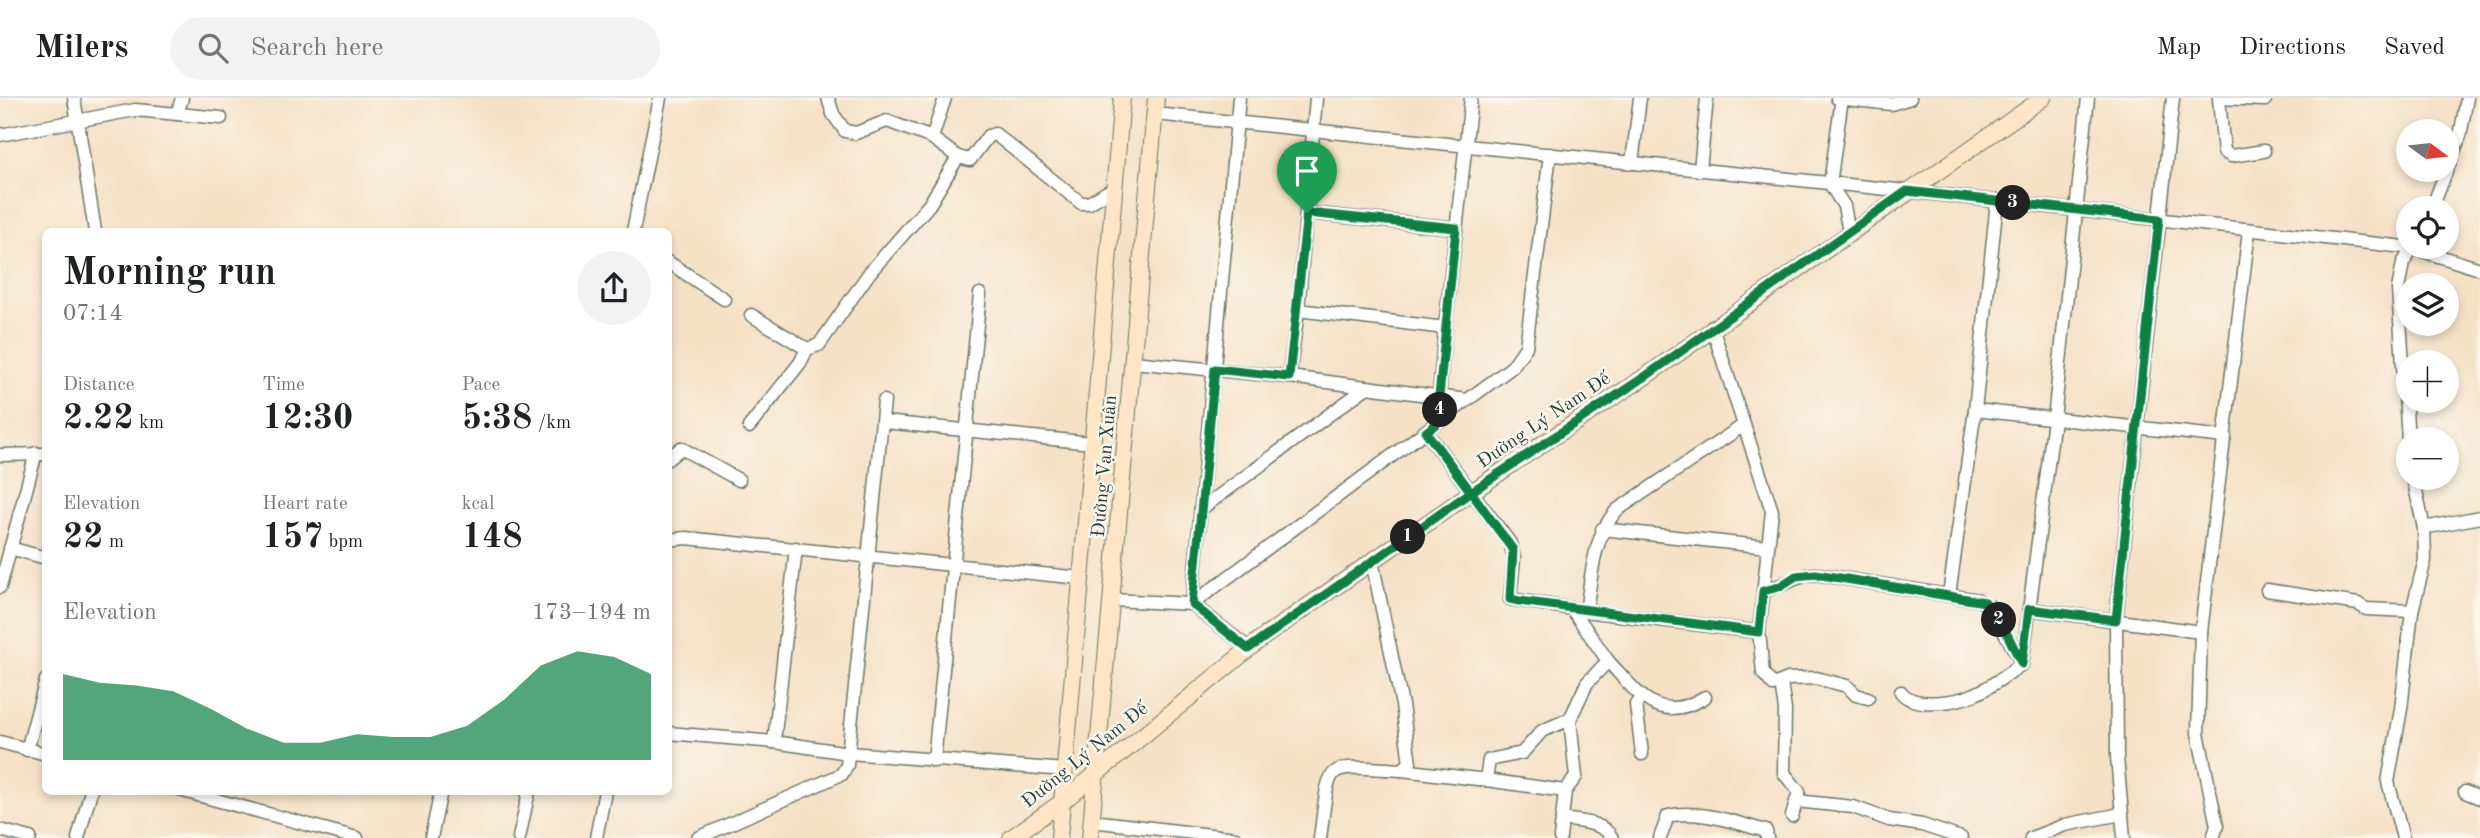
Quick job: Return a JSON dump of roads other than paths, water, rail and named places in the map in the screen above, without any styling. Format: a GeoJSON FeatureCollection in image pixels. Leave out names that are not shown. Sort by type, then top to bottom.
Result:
{"type":"FeatureCollection","features":[{"type":"Feature","properties":{"kind":"main road","name":"Đường Vạn Xuân"},"geometry":{"type":"LineString","coordinates":[[1059,838],[1122,98]]}},
{"type":"Feature","properties":{"kind":"main road","name":"Đường Lý Nam Đế"},"geometry":{"type":"LineString","coordinates":[[1010,838],[1062,802],[1248,649],[2043,98]]}},
{"type":"Feature","properties":{"kind":"main road","name":"Đường Vạn Xuân"},"geometry":{"type":"LineString","coordinates":[[1090,838],[1156,106]]}},
{"type":"Feature","properties":{"kind":"street"},"geometry":{"type":"LineString","coordinates":[[74,98],[95,228]]}},
{"type":"Feature","properties":{"kind":"street"},"geometry":{"type":"LineString","coordinates":[[177,114],[182,98]]}},
{"type":"Feature","properties":{"kind":"street"},"geometry":{"type":"LineString","coordinates":[[635,228],[660,98]]}},
{"type":"Feature","properties":{"kind":"street"},"geometry":{"type":"LineString","coordinates":[[828,98],[833,114],[845,131],[856,133],[887,121],[932,138],[958,157],[970,160],[988,136],[995,134],[1081,203],[1089,203],[1114,188]]}},
{"type":"Feature","properties":{"kind":"street"},"geometry":{"type":"LineString","coordinates":[[932,138],[945,98]]}},
{"type":"Feature","properties":{"kind":"street"},"geometry":{"type":"LineString","coordinates":[[1192,604],[1239,98]]}},
{"type":"Feature","properties":{"kind":"street"},"geometry":{"type":"LineString","coordinates":[[1289,377],[1298,310],[1317,98]]}},
{"type":"Feature","properties":{"kind":"street"},"geometry":{"type":"LineString","coordinates":[[1441,420],[1439,396],[1445,328],[1471,98]]}},
{"type":"Feature","properties":{"kind":"street"},"geometry":{"type":"LineString","coordinates":[[1632,163],[1640,98]]}},
{"type":"Feature","properties":{"kind":"street"},"geometry":{"type":"LineString","coordinates":[[1700,170],[1707,98]]}},
{"type":"Feature","properties":{"kind":"street"},"geometry":{"type":"LineString","coordinates":[[1849,232],[1844,206],[1830,184],[1840,98],[1891,104],[1910,98]]}},
{"type":"Feature","properties":{"kind":"street"},"geometry":{"type":"LineString","coordinates":[[1901,692],[1913,701],[1961,699],[1977,694],[2022,664],[2054,419],[2088,98]]}},
{"type":"Feature","properties":{"kind":"street"},"geometry":{"type":"LineString","coordinates":[[2124,838],[2117,757],[2116,620],[2173,98]]}},
{"type":"Feature","properties":{"kind":"street"},"geometry":{"type":"LineString","coordinates":[[2437,196],[2460,136],[2467,98]]}},
{"type":"Feature","properties":{"kind":"street"},"geometry":{"type":"LineString","coordinates":[[2264,151],[2227,155],[2219,99],[2265,100]]}},
{"type":"Feature","properties":{"kind":"street"},"geometry":{"type":"LineString","coordinates":[[1156,106],[1237,122],[1907,191],[2396,245]]}},
{"type":"Feature","properties":{"kind":"street"},"geometry":{"type":"LineString","coordinates":[[0,135],[135,110],[221,118]]}},
{"type":"Feature","properties":{"kind":"street"},"geometry":{"type":"LineString","coordinates":[[1192,604],[1512,367],[1526,347],[1550,155]]}},
{"type":"Feature","properties":{"kind":"street"},"geometry":{"type":"LineString","coordinates":[[749,427],[800,363],[807,349],[819,345],[870,272],[929,205],[958,157]]}},
{"type":"Feature","properties":{"kind":"street"},"geometry":{"type":"LineString","coordinates":[[1948,594],[1975,410],[1997,201]]}},
{"type":"Feature","properties":{"kind":"street"},"geometry":{"type":"LineString","coordinates":[[1307,213],[1456,228]]}},
{"type":"Feature","properties":{"kind":"street"},"geometry":{"type":"LineString","coordinates":[[2213,838],[2217,826],[2198,733],[2201,632],[2249,230]]}},
{"type":"Feature","properties":{"kind":"street"},"geometry":{"type":"LineString","coordinates":[[2406,259],[2398,289],[2407,427]]}},
{"type":"Feature","properties":{"kind":"street"},"geometry":{"type":"LineString","coordinates":[[2453,259],[2479,267]]}},
{"type":"Feature","properties":{"kind":"street"},"geometry":{"type":"LineString","coordinates":[[672,265],[724,299]]}},
{"type":"Feature","properties":{"kind":"street"},"geometry":{"type":"LineString","coordinates":[[934,761],[980,294]]}},
{"type":"Feature","properties":{"kind":"street"},"geometry":{"type":"LineString","coordinates":[[1298,310],[1445,328]]}},
{"type":"Feature","properties":{"kind":"street"},"geometry":{"type":"LineString","coordinates":[[751,315],[807,349]]}},
{"type":"Feature","properties":{"kind":"street"},"geometry":{"type":"LineString","coordinates":[[1713,327],[1772,511],[1759,632],[1763,673],[1770,683],[1781,683],[1788,679],[1822,679],[1847,686],[1856,695],[1868,698]]}},
{"type":"Feature","properties":{"kind":"street"},"geometry":{"type":"LineString","coordinates":[[1133,362],[1289,377],[1467,400]]}},
{"type":"Feature","properties":{"kind":"street"},"geometry":{"type":"LineString","coordinates":[[1201,509],[1367,387]]}},
{"type":"Feature","properties":{"kind":"street"},"geometry":{"type":"LineString","coordinates":[[698,838],[842,774],[849,753],[884,401]]}},
{"type":"Feature","properties":{"kind":"street"},"geometry":{"type":"LineString","coordinates":[[1975,410],[2225,437]]}},
{"type":"Feature","properties":{"kind":"street"},"geometry":{"type":"LineString","coordinates":[[884,422],[1092,443]]}},
{"type":"Feature","properties":{"kind":"street"},"geometry":{"type":"LineString","coordinates":[[1587,611],[1595,550],[1602,529],[1617,510],[1744,425]]}},
{"type":"Feature","properties":{"kind":"street"},"geometry":{"type":"LineString","coordinates":[[1426,432],[1513,550],[1510,599],[1759,632]]}},
{"type":"Feature","properties":{"kind":"street"},"geometry":{"type":"LineString","coordinates":[[672,455],[681,447],[739,480]]}},
{"type":"Feature","properties":{"kind":"street"},"geometry":{"type":"LineString","coordinates":[[0,455],[41,453],[0,587]]}},
{"type":"Feature","properties":{"kind":"street"},"geometry":{"type":"LineString","coordinates":[[2403,838],[2388,782],[2401,709],[2413,611],[2425,560],[2424,528],[2416,490]]}},
{"type":"Feature","properties":{"kind":"street"},"geometry":{"type":"LineString","coordinates":[[2424,528],[2480,517]]}},
{"type":"Feature","properties":{"kind":"street"},"geometry":{"type":"LineString","coordinates":[[1602,529],[1768,547]]}},
{"type":"Feature","properties":{"kind":"street"},"geometry":{"type":"LineString","coordinates":[[672,540],[686,538],[796,548],[955,567],[1081,578]]}},
{"type":"Feature","properties":{"kind":"street"},"geometry":{"type":"LineString","coordinates":[[10,548],[42,557]]}},
{"type":"Feature","properties":{"kind":"street"},"geometry":{"type":"LineString","coordinates":[[774,742],[796,548]]}},
{"type":"Feature","properties":{"kind":"street"},"geometry":{"type":"LineString","coordinates":[[1372,561],[1402,705],[1410,762],[1402,770]]}},
{"type":"Feature","properties":{"kind":"street"},"geometry":{"type":"LineString","coordinates":[[1763,591],[1779,587],[1796,576],[1816,574],[1978,600],[1991,607],[2022,664]]}},
{"type":"Feature","properties":{"kind":"street"},"geometry":{"type":"LineString","coordinates":[[2267,590],[2358,604],[2365,609],[2413,611]]}},
{"type":"Feature","properties":{"kind":"street"},"geometry":{"type":"LineString","coordinates":[[1112,600],[1192,604],[1248,649]]}},
{"type":"Feature","properties":{"kind":"street"},"geometry":{"type":"LineString","coordinates":[[1572,609],[1636,697],[1642,754]]}},
{"type":"Feature","properties":{"kind":"street"},"geometry":{"type":"LineString","coordinates":[[2029,609],[2201,632]]}},
{"type":"Feature","properties":{"kind":"street"},"geometry":{"type":"LineString","coordinates":[[1560,838],[1565,792],[1576,777],[1570,719],[1587,683],[1608,661]]}},
{"type":"Feature","properties":{"kind":"street"},"geometry":{"type":"LineString","coordinates":[[1781,683],[1785,710],[1784,773],[1798,788],[1792,816]]}},
{"type":"Feature","properties":{"kind":"street"},"geometry":{"type":"LineString","coordinates":[[27,750],[42,695]]}},
{"type":"Feature","properties":{"kind":"street"},"geometry":{"type":"LineString","coordinates":[[1636,697],[1665,709],[1684,709],[1705,697]]}},
{"type":"Feature","properties":{"kind":"street"},"geometry":{"type":"LineString","coordinates":[[1486,780],[1489,760],[1522,753],[1542,732],[1570,719]]}},
{"type":"Feature","properties":{"kind":"street"},"geometry":{"type":"LineString","coordinates":[[672,733],[934,761],[1065,770]]}},
{"type":"Feature","properties":{"kind":"street"},"geometry":{"type":"LineString","coordinates":[[0,743],[42,753]]}},
{"type":"Feature","properties":{"kind":"street"},"geometry":{"type":"LineString","coordinates":[[1320,838],[1328,780],[1333,771],[1343,767],[1402,770],[1565,792]]}},
{"type":"Feature","properties":{"kind":"street"},"geometry":{"type":"LineString","coordinates":[[2465,792],[2480,798]]}},
{"type":"Feature","properties":{"kind":"street"},"geometry":{"type":"LineString","coordinates":[[78,838],[89,795]]}},
{"type":"Feature","properties":{"kind":"street"},"geometry":{"type":"LineString","coordinates":[[197,795],[334,835],[357,838]]}},
{"type":"Feature","properties":{"kind":"street"},"geometry":{"type":"LineString","coordinates":[[431,838],[440,795]]}},
{"type":"Feature","properties":{"kind":"street"},"geometry":{"type":"LineString","coordinates":[[519,838],[528,795]]}},
{"type":"Feature","properties":{"kind":"street"},"geometry":{"type":"LineString","coordinates":[[596,838],[604,795]]}},
{"type":"Feature","properties":{"kind":"street"},"geometry":{"type":"LineString","coordinates":[[1796,801],[1853,807],[1889,820],[1922,825],[1961,838]]}},
{"type":"Feature","properties":{"kind":"street"},"geometry":{"type":"LineString","coordinates":[[1660,838],[1668,816],[1680,814],[1749,826],[1766,831],[1767,838]]}},
{"type":"Feature","properties":{"kind":"street"},"geometry":{"type":"LineString","coordinates":[[2031,838],[2065,825],[2120,814]]}},
{"type":"Feature","properties":{"kind":"street"},"geometry":{"type":"LineString","coordinates":[[1562,819],[1605,829],[1612,838]]}},
{"type":"Feature","properties":{"kind":"street"},"geometry":{"type":"LineString","coordinates":[[1092,821],[1236,838]]}},
{"type":"Feature","properties":{"kind":"street"},"geometry":{"type":"LineString","coordinates":[[0,830],[30,838]]}}]}
